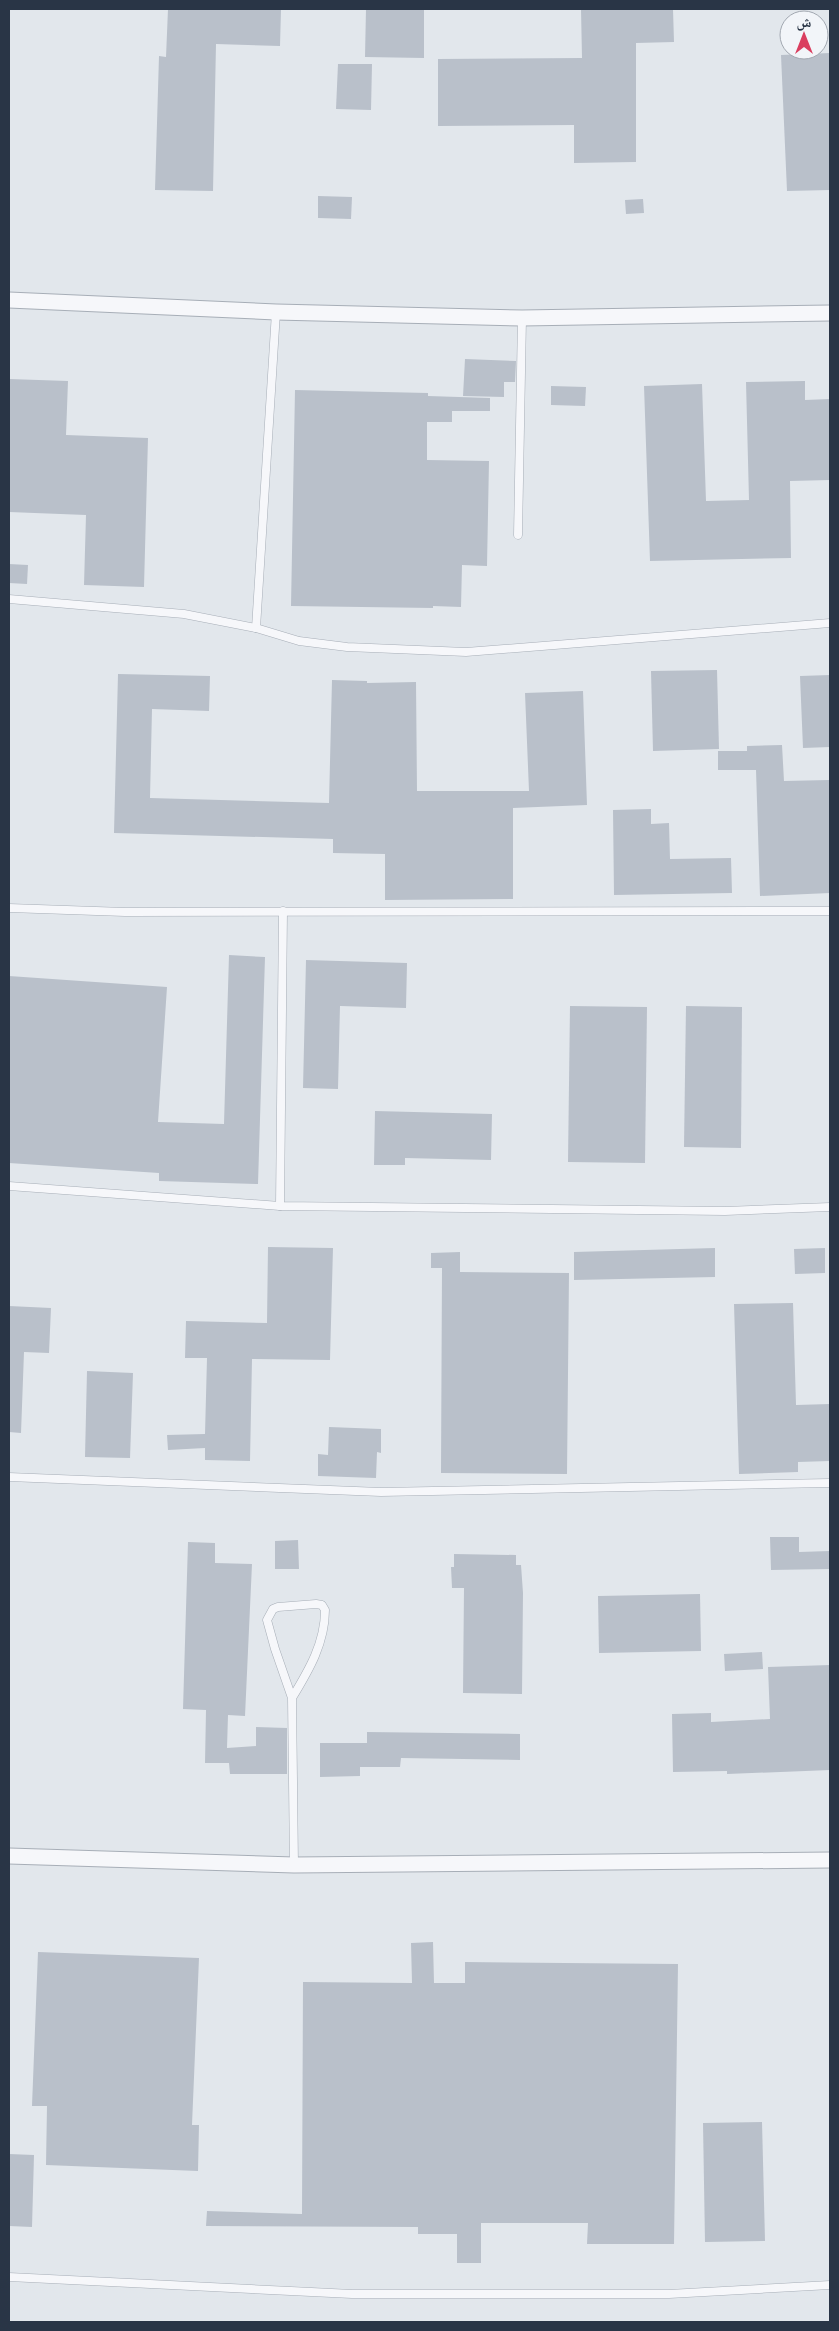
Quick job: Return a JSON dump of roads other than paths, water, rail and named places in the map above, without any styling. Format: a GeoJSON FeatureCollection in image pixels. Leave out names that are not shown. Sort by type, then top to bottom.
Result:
{"type":"FeatureCollection","features":[{"type":"Feature","properties":{"kind":"street"},"geometry":{"type":"LineString","coordinates":[[9,300],[276,312],[522,318],[830,313]]}},
{"type":"Feature","properties":{"kind":"street"},"geometry":{"type":"LineString","coordinates":[[9,1856],[294,1865],[830,1860]]}},
{"type":"Feature","properties":{"kind":"lane"},"geometry":{"type":"LineString","coordinates":[[256,628],[276,312]]}},
{"type":"Feature","properties":{"kind":"lane"},"geometry":{"type":"LineString","coordinates":[[518,535],[522,318]]}},
{"type":"Feature","properties":{"kind":"lane"},"geometry":{"type":"LineString","coordinates":[[9,598],[184,614],[256,628],[299,640],[347,647],[466,652],[830,623]]}},
{"type":"Feature","properties":{"kind":"lane"},"geometry":{"type":"LineString","coordinates":[[9,908],[126,912],[830,911]]}},
{"type":"Feature","properties":{"kind":"lane"},"geometry":{"type":"LineString","coordinates":[[280,1206],[283,911]]}},
{"type":"Feature","properties":{"kind":"lane"},"geometry":{"type":"LineString","coordinates":[[9,1186],[280,1206],[725,1211],[830,1207]]}},
{"type":"Feature","properties":{"kind":"lane"},"geometry":{"type":"LineString","coordinates":[[9,1477],[381,1492],[830,1483]]}},
{"type":"Feature","properties":{"kind":"lane"},"geometry":{"type":"LineString","coordinates":[[292,1698],[308,1673],[319,1649],[325,1610],[322,1605],[278,1607],[273,1609],[267,1620],[274,1650],[292,1698],[294,1865]]}},
{"type":"Feature","properties":{"kind":"lane"},"geometry":{"type":"LineString","coordinates":[[9,2277],[352,2294],[669,2294],[830,2285]]}}]}
